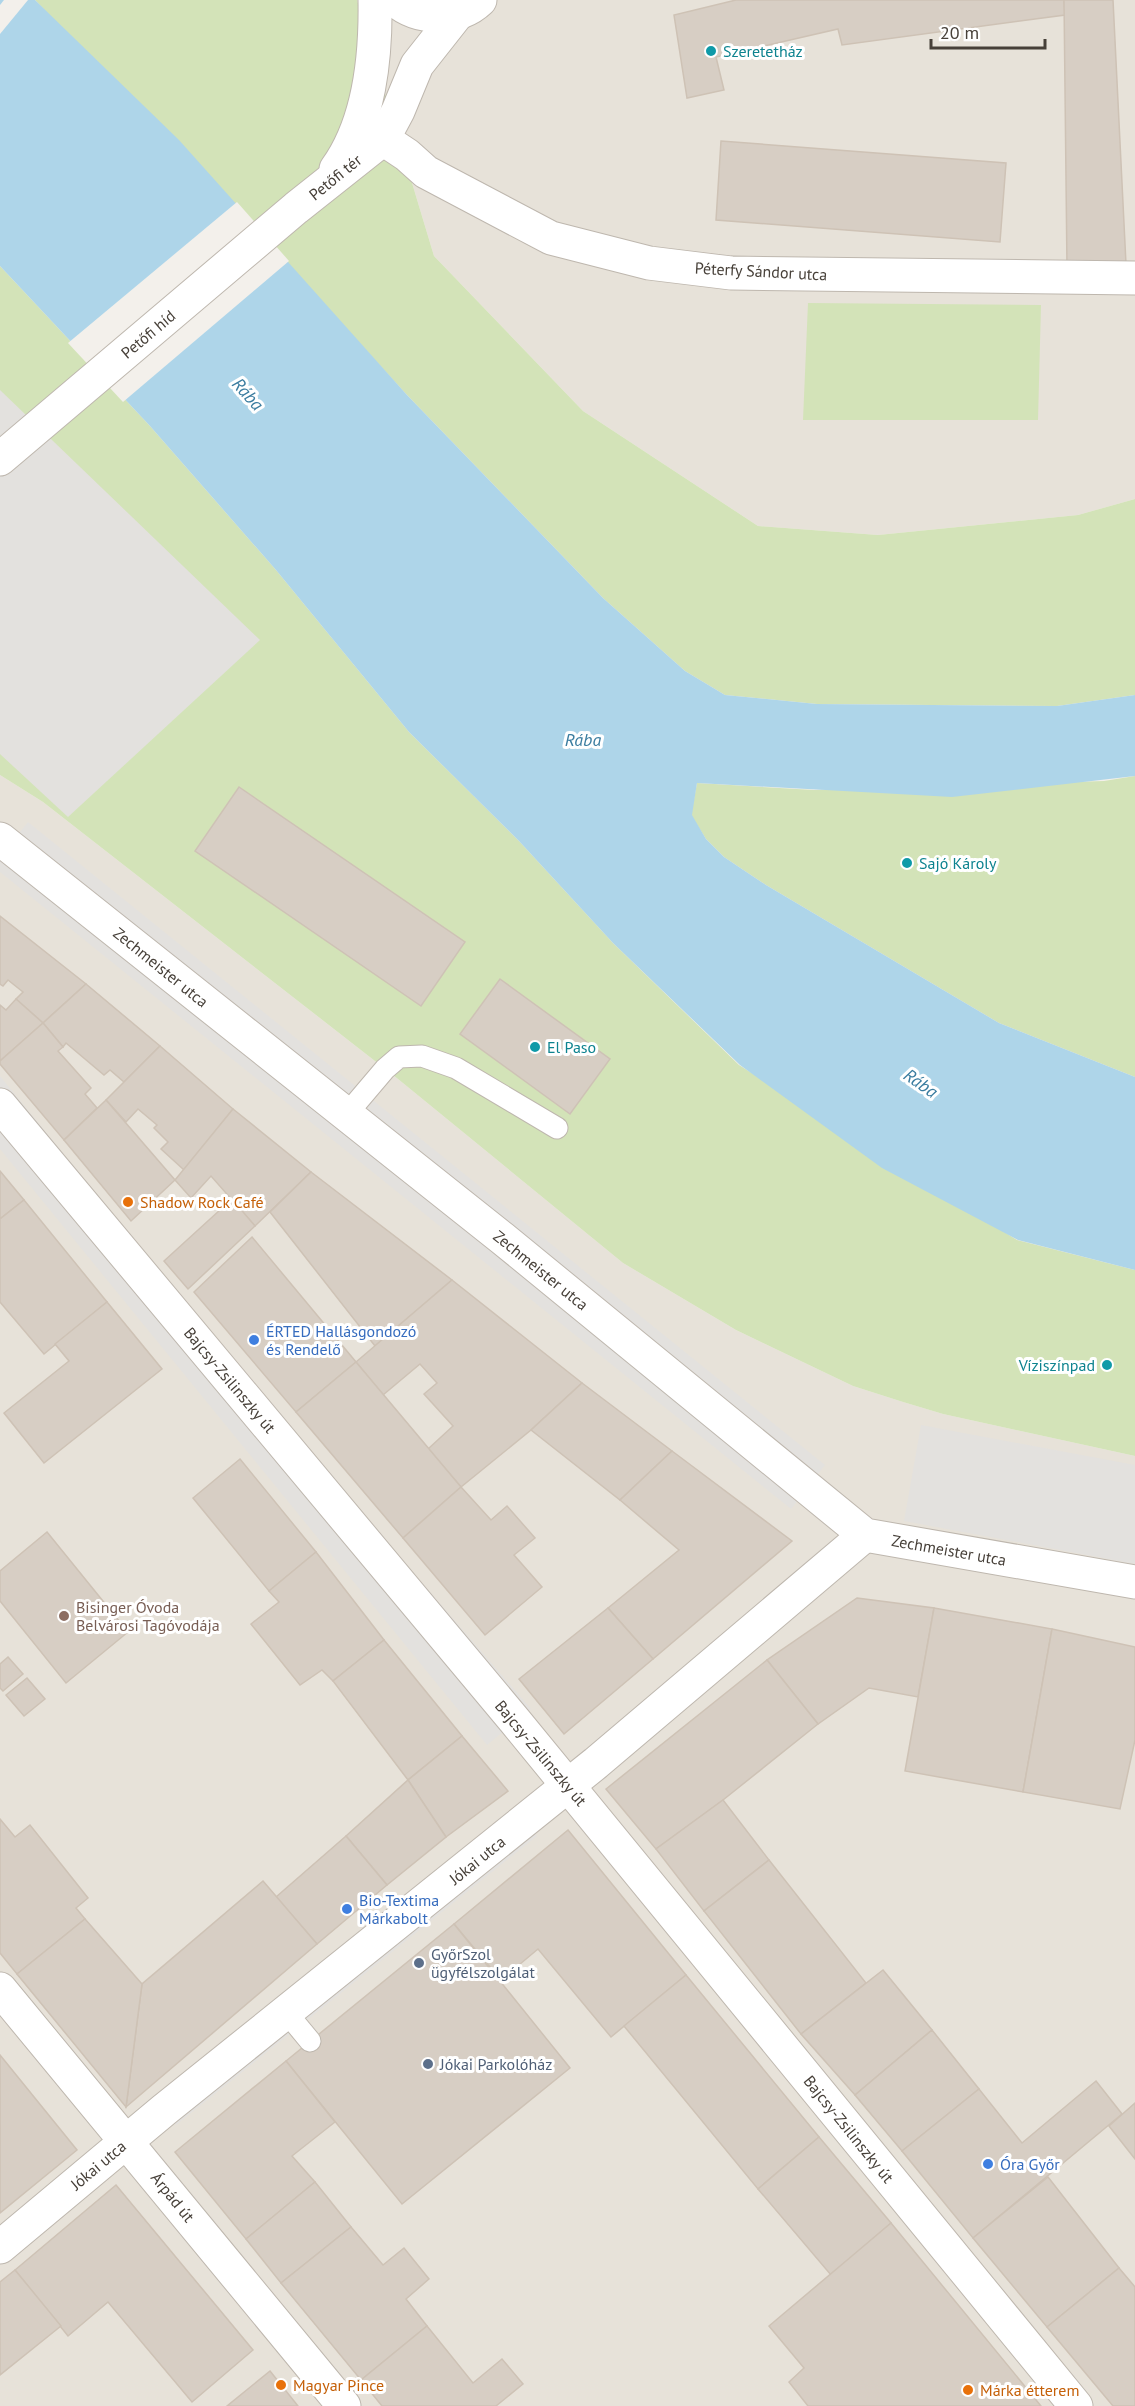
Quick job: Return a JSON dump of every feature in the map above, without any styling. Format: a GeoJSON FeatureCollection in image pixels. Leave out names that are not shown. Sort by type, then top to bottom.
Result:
{"type":"FeatureCollection","features":[{"type":"Feature","properties":{"kind":"street","name":"Petőfi tér"},"geometry":{"type":"LineString","coordinates":[[296,208],[333,172],[345,157],[356,134],[368,89],[375,24],[375,0]]}},
{"type":"Feature","properties":{"kind":"street","name":"Petőfi tér"},"geometry":{"type":"LineString","coordinates":[[395,0],[418,13],[438,16],[469,6]]}},
{"type":"Feature","properties":{"kind":"street","name":"Petőfi tér"},"geometry":{"type":"LineString","coordinates":[[296,208],[383,139],[398,111],[417,65],[469,6]]}},
{"type":"Feature","properties":{"kind":"street","name":"Péterfy Sándor utca"},"geometry":{"type":"LineString","coordinates":[[383,139],[407,155],[426,172],[551,238],[649,263],[731,273],[1135,278]]}},
{"type":"Feature","properties":{"kind":"street","name":"Petőfi híd"},"geometry":{"type":"LineString","coordinates":[[0,459],[296,208]]}},
{"type":"Feature","properties":{"kind":"street","name":"Zechmeister utca"},"geometry":{"type":"LineString","coordinates":[[0,839],[502,1238],[865,1535],[1135,1582]]}},
{"type":"Feature","properties":{"kind":"street","name":"Bajcsy-Zsilinszky út"},"geometry":{"type":"LineString","coordinates":[[0,1105],[568,1785],[1076,2406]]}},
{"type":"Feature","properties":{"kind":"street","name":"Jókai utca"},"geometry":{"type":"LineString","coordinates":[[0,2247],[127,2141],[568,1785],[865,1535]]}},
{"type":"Feature","properties":{"kind":"street","name":"Árpád út"},"geometry":{"type":"LineString","coordinates":[[0,1989],[344,2406]]}},
{"type":"Feature","properties":{"kind":"lane"},"geometry":{"type":"LineString","coordinates":[[346,1114],[385,1069],[399,1057],[423,1056],[456,1068],[557,1128]]}},
{"type":"Feature","properties":{"kind":"lane"},"geometry":{"type":"LineString","coordinates":[[286,2012],[310,2041]]}},
{"type":"Feature","properties":{"kind":"shaded area"},"geometry":{"type":"Polygon","coordinates":[[[357,0],[1135,0],[1135,499],[1078,515],[878,535],[758,526],[583,411],[434,256],[357,0]]]}},
{"type":"Feature","properties":{"kind":"shaded area"},"geometry":{"type":"Polygon","coordinates":[[[0,390],[260,640],[68,817],[0,754],[0,390]]]}},
{"type":"Feature","properties":{"kind":"shaded area"},"geometry":{"type":"Polygon","coordinates":[[[0,775],[43,802],[398,1079],[623,1263],[736,1330],[853,1386],[943,1414],[1135,1456],[1135,2406],[0,2406],[0,775]]]}},
{"type":"Feature","properties":{"kind":"shaded area"},"geometry":{"type":"Polygon","coordinates":[[[28,822],[825,1465],[791,1509],[0,872],[0,857],[28,822]]]}},
{"type":"Feature","properties":{"kind":"shaded area"},"geometry":{"type":"Polygon","coordinates":[[[0,1076],[260,1395],[531,1709],[487,1745],[0,1149],[0,1076]]]}},
{"type":"Feature","properties":{"kind":"shaded area"},"geometry":{"type":"Polygon","coordinates":[[[921,1425],[1135,1465],[1135,1564],[904,1521],[921,1425]]]}},
{"type":"Feature","properties":{"kind":"shaded area"},"geometry":{"type":"Polygon","coordinates":[[[525,1822],[537,1836],[176,2125],[164,2110],[525,1822]]]}},
{"type":"Feature","properties":{"kind":"green space"},"geometry":{"type":"Polygon","coordinates":[[[35,0],[357,0],[434,256],[583,411],[758,526],[878,535],[1078,515],[1135,499],[1135,695],[1057,706],[817,704],[725,695],[685,671],[603,598],[407,395],[309,288],[35,0]]]}},
{"type":"Feature","properties":{"kind":"green space"},"geometry":{"type":"Polygon","coordinates":[[[0,266],[150,426],[276,570],[409,732],[519,841],[613,943],[739,1065],[1017,1240],[1135,1270],[1135,1456],[943,1414],[853,1386],[736,1330],[623,1263],[398,1079],[43,802],[0,775],[0,266]]]}},
{"type":"Feature","properties":{"kind":"green space"},"geometry":{"type":"Polygon","coordinates":[[[808,303],[1041,305],[1038,420],[803,420],[808,303]]]}},
{"type":"Feature","properties":{"kind":"green space"},"geometry":{"type":"Polygon","coordinates":[[[1135,776],[1135,1077],[999,1023],[766,885],[724,857],[706,839],[691,815],[697,783],[814,790],[1104,781],[1135,776]]]}},
{"type":"Feature","properties":{"kind":"water","name":"Rába"},"geometry":{"type":"Polygon","coordinates":[[[0,0],[35,0],[179,140],[407,395],[603,598],[685,671],[725,695],[817,704],[1057,706],[1135,695],[1135,776],[952,797],[697,783],[692,815],[706,839],[724,857],[766,885],[999,1023],[1135,1077],[1135,1270],[1018,1240],[882,1168],[740,1065],[613,943],[519,841],[409,732],[276,570],[150,426],[0,266],[0,0]]]}},
{"type":"Feature","properties":{"kind":"pier"},"geometry":{"type":"Polygon","coordinates":[[[4,0],[28,0],[0,34],[0,5],[4,0]]]}},
{"type":"Feature","properties":{"kind":"pier"},"geometry":{"type":"Polygon","coordinates":[[[237,202],[289,261],[123,402],[68,343],[237,202]]]}},
{"type":"Feature","properties":{"kind":"building","name":"Szeretetház"},"geometry":{"type":"Polygon","coordinates":[[[736,0],[1064,0],[1065,15],[842,45],[838,29],[716,57],[724,90],[687,98],[674,15],[736,0]]]}},
{"type":"Feature","properties":{"kind":"building"},"geometry":{"type":"Polygon","coordinates":[[[1064,0],[1113,0],[1126,264],[1067,268],[1064,0]]]}},
{"type":"Feature","properties":{"kind":"building"},"geometry":{"type":"Polygon","coordinates":[[[721,141],[1006,163],[1000,242],[716,220],[721,141]]]}},
{"type":"Feature","properties":{"kind":"building"},"geometry":{"type":"Polygon","coordinates":[[[239,787],[465,942],[421,1006],[195,851],[239,787]]]}},
{"type":"Feature","properties":{"kind":"building"},"geometry":{"type":"Polygon","coordinates":[[[0,916],[86,984],[43,1023],[16,999],[23,992],[8,980],[3,986],[0,984],[0,916]]]}},
{"type":"Feature","properties":{"kind":"building","name":"El Paso"},"geometry":{"type":"Polygon","coordinates":[[[500,979],[610,1059],[570,1114],[460,1034],[500,979]]]}},
{"type":"Feature","properties":{"kind":"building"},"geometry":{"type":"Polygon","coordinates":[[[86,984],[160,1046],[124,1082],[110,1070],[104,1075],[66,1043],[63,1047],[43,1023],[86,984]]]}},
{"type":"Feature","properties":{"kind":"building"},"geometry":{"type":"Polygon","coordinates":[[[16,999],[43,1023],[0,1061],[0,1005],[6,1010],[16,999]]]}},
{"type":"Feature","properties":{"kind":"building"},"geometry":{"type":"Polygon","coordinates":[[[43,1023],[63,1047],[58,1051],[91,1088],[85,1094],[97,1108],[64,1140],[0,1064],[0,1061],[43,1023]]]}},
{"type":"Feature","properties":{"kind":"building"},"geometry":{"type":"Polygon","coordinates":[[[160,1046],[233,1109],[184,1170],[161,1149],[168,1142],[154,1128],[157,1125],[138,1109],[126,1122],[106,1100],[160,1046]]]}},
{"type":"Feature","properties":{"kind":"building"},"geometry":{"type":"Polygon","coordinates":[[[106,1100],[175,1180],[131,1221],[64,1140],[106,1100]]]}},
{"type":"Feature","properties":{"kind":"building"},"geometry":{"type":"Polygon","coordinates":[[[233,1109],[311,1172],[255,1226],[211,1176],[191,1198],[175,1180],[233,1109]]]}},
{"type":"Feature","properties":{"kind":"building"},"geometry":{"type":"Polygon","coordinates":[[[0,1171],[24,1200],[0,1219],[0,1171]]]}},
{"type":"Feature","properties":{"kind":"building"},"geometry":{"type":"Polygon","coordinates":[[[311,1172],[452,1280],[375,1346],[270,1212],[311,1172]]]}},
{"type":"Feature","properties":{"kind":"building"},"geometry":{"type":"Polygon","coordinates":[[[232,1199],[255,1226],[188,1289],[164,1261],[232,1199]]]}},
{"type":"Feature","properties":{"kind":"building"},"geometry":{"type":"Polygon","coordinates":[[[24,1200],[107,1302],[44,1354],[0,1302],[0,1219],[24,1200]]]}},
{"type":"Feature","properties":{"kind":"building"},"geometry":{"type":"Polygon","coordinates":[[[252,1237],[356,1362],[296,1412],[194,1292],[252,1237]]]}},
{"type":"Feature","properties":{"kind":"building"},"geometry":{"type":"Polygon","coordinates":[[[452,1280],[582,1383],[531,1430],[461,1487],[428,1449],[453,1426],[424,1394],[437,1383],[420,1364],[383,1395],[356,1362],[452,1280]]]}},
{"type":"Feature","properties":{"kind":"building"},"geometry":{"type":"Polygon","coordinates":[[[107,1302],[162,1369],[44,1463],[4,1413],[69,1361],[55,1344],[107,1302]]]}},
{"type":"Feature","properties":{"kind":"building"},"geometry":{"type":"Polygon","coordinates":[[[356,1362],[461,1487],[403,1538],[296,1412],[356,1362]]]}},
{"type":"Feature","properties":{"kind":"building"},"geometry":{"type":"Polygon","coordinates":[[[582,1383],[672,1451],[620,1500],[531,1430],[582,1383]]]}},
{"type":"Feature","properties":{"kind":"building"},"geometry":{"type":"Polygon","coordinates":[[[672,1451],[792,1541],[653,1659],[608,1608],[679,1550],[620,1500],[672,1451]]]}},
{"type":"Feature","properties":{"kind":"building"},"geometry":{"type":"Polygon","coordinates":[[[240,1459],[316,1552],[269,1591],[193,1498],[240,1459]]]}},
{"type":"Feature","properties":{"kind":"building"},"geometry":{"type":"Polygon","coordinates":[[[461,1487],[491,1520],[507,1506],[535,1538],[514,1555],[542,1587],[485,1635],[403,1538],[461,1487]]]}},
{"type":"Feature","properties":{"kind":"building","name":"Bisinger Óvoda Belvárosi Tagóvodája"},"geometry":{"type":"Polygon","coordinates":[[[47,1532],[128,1632],[66,1683],[0,1601],[0,1571],[47,1532]]]}},
{"type":"Feature","properties":{"kind":"building"},"geometry":{"type":"Polygon","coordinates":[[[316,1552],[384,1640],[333,1681],[322,1670],[300,1685],[251,1624],[279,1602],[269,1591],[316,1552]]]}},
{"type":"Feature","properties":{"kind":"building"},"geometry":{"type":"Polygon","coordinates":[[[857,1598],[934,1608],[918,1697],[869,1688],[818,1724],[767,1660],[857,1598]]]}},
{"type":"Feature","properties":{"kind":"building"},"geometry":{"type":"Polygon","coordinates":[[[608,1608],[653,1659],[564,1734],[519,1679],[608,1608]]]}},
{"type":"Feature","properties":{"kind":"building"},"geometry":{"type":"Polygon","coordinates":[[[934,1608],[1052,1629],[1023,1792],[905,1771],[934,1608]]]}},
{"type":"Feature","properties":{"kind":"building"},"geometry":{"type":"Polygon","coordinates":[[[1052,1629],[1135,1647],[1135,1740],[1120,1809],[1023,1792],[1052,1629]]]}},
{"type":"Feature","properties":{"kind":"building"},"geometry":{"type":"Polygon","coordinates":[[[384,1640],[462,1736],[408,1780],[333,1681],[384,1640]]]}},
{"type":"Feature","properties":{"kind":"building"},"geometry":{"type":"Polygon","coordinates":[[[8,1657],[23,1674],[3,1691],[0,1688],[0,1664],[8,1657]]]}},
{"type":"Feature","properties":{"kind":"building"},"geometry":{"type":"Polygon","coordinates":[[[767,1660],[818,1724],[723,1800],[656,1849],[606,1789],[767,1660]]]}},
{"type":"Feature","properties":{"kind":"building"},"geometry":{"type":"Polygon","coordinates":[[[27,1678],[45,1699],[24,1716],[6,1695],[27,1678]]]}},
{"type":"Feature","properties":{"kind":"building"},"geometry":{"type":"Polygon","coordinates":[[[462,1736],[508,1791],[446,1837],[408,1780],[462,1736]]]}},
{"type":"Feature","properties":{"kind":"building"},"geometry":{"type":"Polygon","coordinates":[[[408,1780],[446,1837],[387,1885],[346,1836],[408,1780]]]}},
{"type":"Feature","properties":{"kind":"building"},"geometry":{"type":"Polygon","coordinates":[[[723,1800],[769,1860],[704,1911],[656,1849],[723,1800]]]}},
{"type":"Feature","properties":{"kind":"building"},"geometry":{"type":"Polygon","coordinates":[[[0,1819],[15,1837],[30,1825],[88,1898],[76,1908],[85,1919],[17,1974],[0,1953],[0,1819]]]}},
{"type":"Feature","properties":{"kind":"building"},"geometry":{"type":"Polygon","coordinates":[[[568,1830],[686,1975],[611,2037],[538,1949],[501,1980],[454,1924],[568,1830]]]}},
{"type":"Feature","properties":{"kind":"building"},"geometry":{"type":"Polygon","coordinates":[[[346,1836],[387,1885],[317,1944],[276,1897],[346,1836]]]}},
{"type":"Feature","properties":{"kind":"building"},"geometry":{"type":"Polygon","coordinates":[[[769,1860],[866,1983],[801,2034],[704,1911],[769,1860]]]}},
{"type":"Feature","properties":{"kind":"building"},"geometry":{"type":"Polygon","coordinates":[[[263,1881],[317,1944],[126,2107],[142,1984],[263,1881]]]}},
{"type":"Feature","properties":{"kind":"building"},"geometry":{"type":"Polygon","coordinates":[[[85,1919],[142,1984],[126,2107],[17,1974],[85,1919]]]}},
{"type":"Feature","properties":{"kind":"building","name":"Jókai Parkolóház"},"geometry":{"type":"Polygon","coordinates":[[[454,1924],[570,2068],[402,2204],[286,2061],[454,1924]]]}},
{"type":"Feature","properties":{"kind":"building"},"geometry":{"type":"Polygon","coordinates":[[[883,1970],[932,2030],[855,2095],[801,2034],[883,1970]]]}},
{"type":"Feature","properties":{"kind":"building"},"geometry":{"type":"Polygon","coordinates":[[[686,1975],[819,2137],[758,2189],[624,2026],[686,1975]]]}},
{"type":"Feature","properties":{"kind":"building"},"geometry":{"type":"Polygon","coordinates":[[[932,2030],[979,2089],[902,2151],[855,2095],[932,2030]]]}},
{"type":"Feature","properties":{"kind":"building"},"geometry":{"type":"Polygon","coordinates":[[[0,2055],[77,2150],[0,2213],[0,2055]]]}},
{"type":"Feature","properties":{"kind":"building"},"geometry":{"type":"Polygon","coordinates":[[[286,2061],[335,2122],[292,2156],[315,2182],[246,2239],[175,2152],[286,2061]]]}},
{"type":"Feature","properties":{"kind":"building","name":"Óra Győr"},"geometry":{"type":"Polygon","coordinates":[[[1096,2081],[1122,2114],[973,2238],[902,2151],[979,2089],[1022,2143],[1096,2081]]]}},
{"type":"Feature","properties":{"kind":"building"},"geometry":{"type":"Polygon","coordinates":[[[1135,2103],[1135,2159],[1109,2126],[1135,2103]]]}},
{"type":"Feature","properties":{"kind":"building"},"geometry":{"type":"Polygon","coordinates":[[[819,2137],[891,2223],[831,2275],[758,2189],[819,2137]]]}},
{"type":"Feature","properties":{"kind":"building"},"geometry":{"type":"Polygon","coordinates":[[[1048,2177],[1119,2268],[1047,2327],[973,2238],[1048,2177]]]}},
{"type":"Feature","properties":{"kind":"building"},"geometry":{"type":"Polygon","coordinates":[[[315,2182],[351,2227],[281,2283],[246,2239],[315,2182]]]}},
{"type":"Feature","properties":{"kind":"building"},"geometry":{"type":"Polygon","coordinates":[[[116,2185],[253,2350],[192,2402],[108,2302],[68,2336],[15,2270],[116,2185]]]}},
{"type":"Feature","properties":{"kind":"building"},"geometry":{"type":"Polygon","coordinates":[[[891,2223],[1041,2406],[808,2406],[789,2382],[804,2368],[769,2326],[891,2223]]]}},
{"type":"Feature","properties":{"kind":"building"},"geometry":{"type":"Polygon","coordinates":[[[351,2227],[383,2265],[404,2248],[429,2279],[406,2299],[427,2326],[361,2380],[281,2283],[351,2227]]]}},
{"type":"Feature","properties":{"kind":"building"},"geometry":{"type":"Polygon","coordinates":[[[1119,2268],[1135,2287],[1135,2406],[1113,2406],[1047,2327],[1119,2268]]]}},
{"type":"Feature","properties":{"kind":"building"},"geometry":{"type":"Polygon","coordinates":[[[15,2270],[61,2326],[0,2375],[0,2282],[15,2270]]]}},
{"type":"Feature","properties":{"kind":"building"},"geometry":{"type":"Polygon","coordinates":[[[427,2326],[473,2383],[502,2359],[523,2384],[496,2406],[382,2406],[361,2380],[427,2326]]]}},
{"type":"Feature","properties":{"kind":"building"},"geometry":{"type":"Polygon","coordinates":[[[270,2371],[298,2406],[227,2406],[270,2371]]]}},
{"type":"Feature","properties":{"kind":"place","name":"Szeretetház"},"geometry":{"type":"Point","coordinates":[711,51]}},
{"type":"Feature","properties":{"kind":"place","name":"Sajó Károly"},"geometry":{"type":"Point","coordinates":[907,863]}},
{"type":"Feature","properties":{"kind":"place","name":"El Paso"},"geometry":{"type":"Point","coordinates":[535,1047]}},
{"type":"Feature","properties":{"kind":"place","name":"Shadow Rock Café"},"geometry":{"type":"Point","coordinates":[128,1202]}},
{"type":"Feature","properties":{"kind":"place","name":"ÉRTED Hallásgondozó és Rendelő"},"geometry":{"type":"Point","coordinates":[254,1340]}},
{"type":"Feature","properties":{"kind":"place","name":"Víziszínpad"},"geometry":{"type":"Point","coordinates":[1107,1365]}},
{"type":"Feature","properties":{"kind":"place","name":"Bisinger Óvoda Belvárosi Tagóvodája"},"geometry":{"type":"Point","coordinates":[64,1616]}},
{"type":"Feature","properties":{"kind":"place","name":"Bio-Textima Márkabolt"},"geometry":{"type":"Point","coordinates":[347,1909]}},
{"type":"Feature","properties":{"kind":"place","name":"GyőrSzol ügyfélszolgálat"},"geometry":{"type":"Point","coordinates":[419,1963]}},
{"type":"Feature","properties":{"kind":"place","name":"Jókai Parkolóház"},"geometry":{"type":"Point","coordinates":[428,2064]}},
{"type":"Feature","properties":{"kind":"place","name":"Óra Győr"},"geometry":{"type":"Point","coordinates":[988,2164]}},
{"type":"Feature","properties":{"kind":"place","name":"Magyar Pince"},"geometry":{"type":"Point","coordinates":[281,2385]}},
{"type":"Feature","properties":{"kind":"place","name":"Márka étterem"},"geometry":{"type":"Point","coordinates":[968,2390]}}]}
